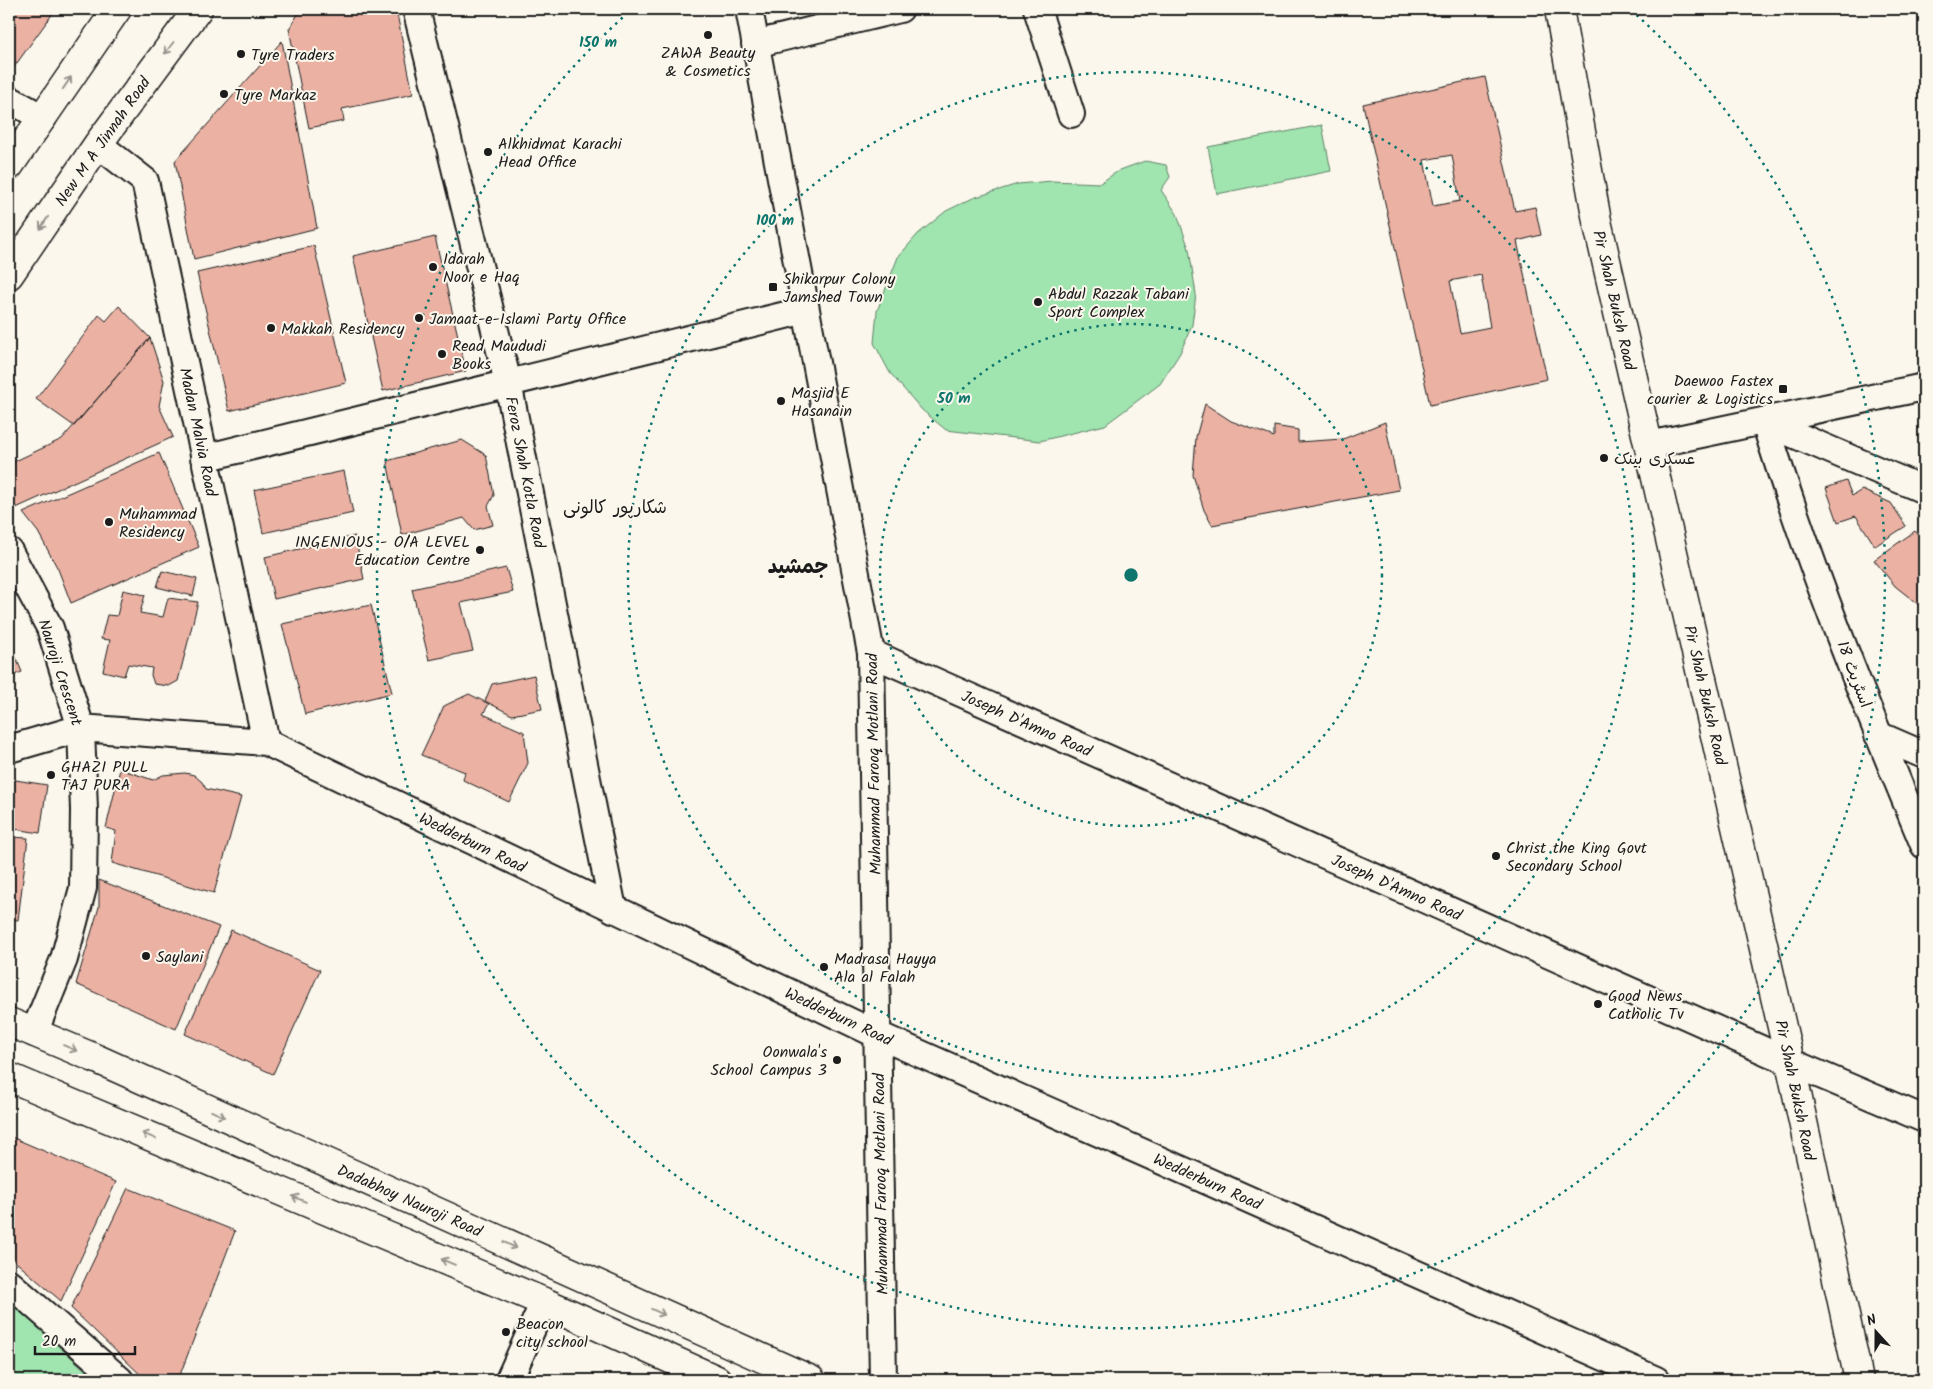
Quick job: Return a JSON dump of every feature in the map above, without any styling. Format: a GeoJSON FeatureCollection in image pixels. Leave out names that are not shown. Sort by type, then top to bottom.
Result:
{"type":"FeatureCollection","features":[{"type":"Feature","properties":{"kind":"main road"},"geometry":{"type":"LineString","coordinates":[[9,166],[117,9]]}},
{"type":"Feature","properties":{"kind":"main road","name":"New M A Jinnah Road"},"geometry":{"type":"LineString","coordinates":[[9,275],[98,144],[198,9]]}},
{"type":"Feature","properties":{"kind":"main road","name":"Pir Shah Buksh Road"},"geometry":{"type":"LineString","coordinates":[[1559,9],[1597,221],[1790,1062],[1859,1380]]}},
{"type":"Feature","properties":{"kind":"main road","name":"Dadabhoy Nauroji Road"},"geometry":{"type":"LineString","coordinates":[[9,1022],[811,1380]]}},
{"type":"Feature","properties":{"kind":"main road"},"geometry":{"type":"LineString","coordinates":[[9,1076],[544,1302],[717,1380]]}},
{"type":"Feature","properties":{"kind":"street","name":"Feroz Shah Kotla Road"},"geometry":{"type":"LineString","coordinates":[[416,9],[508,383],[613,909]]}},
{"type":"Feature","properties":{"kind":"street","name":"Muhammad Farooq Motlani Road"},"geometry":{"type":"LineString","coordinates":[[748,9],[871,653],[883,1380]]}},
{"type":"Feature","properties":{"kind":"street"},"geometry":{"type":"LineString","coordinates":[[755,44],[900,9]]}},
{"type":"Feature","properties":{"kind":"street"},"geometry":{"type":"LineString","coordinates":[[1037,9],[1071,114]]}},
{"type":"Feature","properties":{"kind":"street"},"geometry":{"type":"LineString","coordinates":[[9,99],[43,118]]}},
{"type":"Feature","properties":{"kind":"street","name":"Madan Malvia Road"},"geometry":{"type":"LineString","coordinates":[[98,144],[145,181],[266,742]]}},
{"type":"Feature","properties":{"kind":"street"},"geometry":{"type":"LineString","coordinates":[[204,458],[806,310]]}},
{"type":"Feature","properties":{"kind":"street"},"geometry":{"type":"LineString","coordinates":[[1649,446],[1924,387]]}},
{"type":"Feature","properties":{"kind":"street"},"geometry":{"type":"LineString","coordinates":[[1765,422],[1924,490]]}},
{"type":"Feature","properties":{"kind":"street","name":"اسٹریٹ 18"},"geometry":{"type":"LineString","coordinates":[[1765,422],[1790,502],[1878,735],[1924,845]]}},
{"type":"Feature","properties":{"kind":"street","name":"Nauroji Crescent"},"geometry":{"type":"LineString","coordinates":[[9,551],[50,628],[81,728],[84,810],[83,888],[64,959],[34,1032]]}},
{"type":"Feature","properties":{"kind":"street","name":"Joseph D'Amno Road"},"geometry":{"type":"LineString","coordinates":[[871,653],[1790,1062],[1924,1119]]}},
{"type":"Feature","properties":{"kind":"street","name":"Wedderburn Road"},"geometry":{"type":"LineString","coordinates":[[9,748],[81,728],[266,742],[878,1035],[1656,1380]]}},
{"type":"Feature","properties":{"kind":"street"},"geometry":{"type":"LineString","coordinates":[[1878,735],[1924,755]]}},
{"type":"Feature","properties":{"kind":"street"},"geometry":{"type":"LineString","coordinates":[[9,1283],[120,1380]]}},
{"type":"Feature","properties":{"kind":"street"},"geometry":{"type":"LineString","coordinates":[[509,1380],[544,1302]]}},
{"type":"Feature","properties":{"kind":"green space"},"geometry":{"type":"Polygon","coordinates":[[[1322,125],[1331,171],[1217,194],[1208,147],[1322,125]]]}},
{"type":"Feature","properties":{"kind":"green space","name":"Abdul Razzak Tabani Sport Complex"},"geometry":{"type":"Polygon","coordinates":[[[1145,161],[1166,165],[1170,177],[1161,190],[1177,214],[1189,249],[1196,294],[1192,325],[1180,353],[1160,384],[1105,425],[1040,441],[946,430],[922,410],[890,373],[874,343],[877,311],[898,257],[918,234],[946,211],[973,198],[1018,184],[1052,181],[1100,183],[1120,170],[1145,161]]]}},
{"type":"Feature","properties":{"kind":"green space"},"geometry":{"type":"Polygon","coordinates":[[[9,1301],[96,1380],[9,1380],[9,1301]]]}},
{"type":"Feature","properties":{"kind":"building"},"geometry":{"type":"Polygon","coordinates":[[[9,9],[56,9],[14,67],[9,69],[9,9]]]}},
{"type":"Feature","properties":{"kind":"building"},"geometry":{"type":"Polygon","coordinates":[[[301,9],[396,9],[413,94],[342,109],[344,121],[309,128],[289,29],[301,9]]]}},
{"type":"Feature","properties":{"kind":"building"},"geometry":{"type":"Polygon","coordinates":[[[282,41],[317,228],[194,259],[175,161],[282,41]]]}},
{"type":"Feature","properties":{"kind":"building"},"geometry":{"type":"Polygon","coordinates":[[[1485,77],[1515,211],[1535,207],[1541,235],[1517,241],[1547,379],[1430,405],[1363,104],[1485,77]],[[1452,155],[1424,160],[1433,206],[1460,201],[1452,155]],[[1481,275],[1450,281],[1460,333],[1490,327],[1481,275]]]}},
{"type":"Feature","properties":{"kind":"building"},"geometry":{"type":"Polygon","coordinates":[[[435,237],[466,371],[383,391],[353,256],[435,237]]]}},
{"type":"Feature","properties":{"kind":"building","name":"Makkah Residency"},"geometry":{"type":"Polygon","coordinates":[[[314,246],[346,383],[229,411],[197,273],[314,246]]]}},
{"type":"Feature","properties":{"kind":"building"},"geometry":{"type":"Polygon","coordinates":[[[119,306],[150,338],[74,426],[36,399],[99,315],[106,321],[119,306]]]}},
{"type":"Feature","properties":{"kind":"building"},"geometry":{"type":"Polygon","coordinates":[[[150,338],[164,381],[159,406],[173,437],[16,508],[9,492],[9,464],[62,439],[150,338]]]}},
{"type":"Feature","properties":{"kind":"building"},"geometry":{"type":"Polygon","coordinates":[[[1205,404],[1231,421],[1274,437],[1274,426],[1298,430],[1298,442],[1343,439],[1385,422],[1399,490],[1212,525],[1204,510],[1193,475],[1196,437],[1205,404]]]}},
{"type":"Feature","properties":{"kind":"building"},"geometry":{"type":"Polygon","coordinates":[[[462,440],[486,455],[494,495],[488,506],[493,525],[474,530],[464,518],[402,535],[387,461],[462,440]]]}},
{"type":"Feature","properties":{"kind":"building","name":"Muhammad Residency"},"geometry":{"type":"Polygon","coordinates":[[[159,453],[199,547],[71,603],[58,569],[38,532],[23,513],[159,453]]]}},
{"type":"Feature","properties":{"kind":"building"},"geometry":{"type":"Polygon","coordinates":[[[344,471],[353,513],[263,533],[254,490],[344,471]]]}},
{"type":"Feature","properties":{"kind":"building"},"geometry":{"type":"Polygon","coordinates":[[[1846,481],[1852,496],[1862,490],[1891,503],[1906,526],[1875,546],[1856,516],[1838,522],[1826,488],[1846,481]]]}},
{"type":"Feature","properties":{"kind":"building"},"geometry":{"type":"Polygon","coordinates":[[[1915,531],[1924,542],[1924,609],[1895,586],[1874,560],[1915,531]]]}},
{"type":"Feature","properties":{"kind":"building"},"geometry":{"type":"Polygon","coordinates":[[[355,536],[364,579],[274,599],[265,557],[355,536]]]}},
{"type":"Feature","properties":{"kind":"building"},"geometry":{"type":"Polygon","coordinates":[[[506,568],[513,592],[461,603],[473,651],[429,660],[412,589],[506,568]]]}},
{"type":"Feature","properties":{"kind":"building"},"geometry":{"type":"Polygon","coordinates":[[[162,571],[197,579],[193,596],[157,587],[162,571]]]}},
{"type":"Feature","properties":{"kind":"building"},"geometry":{"type":"Polygon","coordinates":[[[123,590],[145,595],[140,613],[163,617],[168,598],[198,602],[178,681],[169,686],[154,684],[151,675],[152,668],[128,664],[124,676],[103,671],[110,640],[101,639],[107,615],[117,616],[123,590]]]}},
{"type":"Feature","properties":{"kind":"building"},"geometry":{"type":"Polygon","coordinates":[[[371,605],[392,693],[305,714],[282,624],[371,605]]]}},
{"type":"Feature","properties":{"kind":"building"},"geometry":{"type":"Polygon","coordinates":[[[9,641],[22,672],[9,677],[9,641]]]}},
{"type":"Feature","properties":{"kind":"building"},"geometry":{"type":"Polygon","coordinates":[[[534,675],[542,709],[512,715],[485,701],[492,684],[534,675]]]}},
{"type":"Feature","properties":{"kind":"building"},"geometry":{"type":"Polygon","coordinates":[[[469,694],[489,704],[483,714],[524,732],[528,763],[509,802],[463,780],[465,772],[421,755],[444,706],[469,694]]]}},
{"type":"Feature","properties":{"kind":"building"},"geometry":{"type":"Polygon","coordinates":[[[120,769],[153,780],[163,775],[185,773],[194,775],[202,782],[206,789],[241,797],[214,893],[112,863],[116,831],[106,828],[120,769]]]}},
{"type":"Feature","properties":{"kind":"building"},"geometry":{"type":"Polygon","coordinates":[[[9,779],[47,785],[40,833],[9,828],[9,779]]]}},
{"type":"Feature","properties":{"kind":"building"},"geometry":{"type":"Polygon","coordinates":[[[9,837],[28,838],[18,920],[9,919],[9,837]]]}},
{"type":"Feature","properties":{"kind":"building","name":"Saylani"},"geometry":{"type":"Polygon","coordinates":[[[99,880],[219,927],[176,1029],[76,984],[99,907],[99,880]]]}},
{"type":"Feature","properties":{"kind":"building"},"geometry":{"type":"Polygon","coordinates":[[[231,930],[320,970],[273,1074],[185,1034],[231,930]]]}},
{"type":"Feature","properties":{"kind":"building"},"geometry":{"type":"Polygon","coordinates":[[[9,1136],[116,1182],[61,1301],[9,1256],[9,1136]]]}},
{"type":"Feature","properties":{"kind":"building"},"geometry":{"type":"Polygon","coordinates":[[[128,1188],[235,1231],[178,1380],[146,1380],[71,1308],[128,1188]]]}},
{"type":"Feature","properties":{"kind":"place","name":"ZAWA Beauty & Cosmetics"},"geometry":{"type":"Point","coordinates":[708,35]}},
{"type":"Feature","properties":{"kind":"place","name":"Tyre Traders"},"geometry":{"type":"Point","coordinates":[241,54]}},
{"type":"Feature","properties":{"kind":"place","name":"Tyre Markaz"},"geometry":{"type":"Point","coordinates":[224,94]}},
{"type":"Feature","properties":{"kind":"place","name":"Alkhidmat Karachi Head Office"},"geometry":{"type":"Point","coordinates":[488,152]}},
{"type":"Feature","properties":{"kind":"place","name":"Idarah Noor e Haq"},"geometry":{"type":"Point","coordinates":[433,267]}},
{"type":"Feature","properties":{"kind":"place","name":"Shikarpur Colony Jamshed Town"},"geometry":{"type":"Point","coordinates":[773,287]}},
{"type":"Feature","properties":{"kind":"place","name":"Abdul Razzak Tabani Sport Complex"},"geometry":{"type":"Point","coordinates":[1038,302]}},
{"type":"Feature","properties":{"kind":"place","name":"Jamaat-e-Islami Party Office"},"geometry":{"type":"Point","coordinates":[419,318]}},
{"type":"Feature","properties":{"kind":"place","name":"Makkah Residency"},"geometry":{"type":"Point","coordinates":[271,328]}},
{"type":"Feature","properties":{"kind":"place","name":"Read Maududi Books"},"geometry":{"type":"Point","coordinates":[442,354]}},
{"type":"Feature","properties":{"kind":"place","name":"Daewoo Fastex courier & Logistics"},"geometry":{"type":"Point","coordinates":[1783,389]}},
{"type":"Feature","properties":{"kind":"place","name":"Masjid E Hasanain"},"geometry":{"type":"Point","coordinates":[781,401]}},
{"type":"Feature","properties":{"kind":"place","name":"عسکری بینک"},"geometry":{"type":"Point","coordinates":[1604,458]}},
{"type":"Feature","properties":{"kind":"place","name":"Muhammad Residency"},"geometry":{"type":"Point","coordinates":[109,522]}},
{"type":"Feature","properties":{"kind":"place","name":"INGENIOUS - O/A LEVEL Education Centre"},"geometry":{"type":"Point","coordinates":[480,550]}},
{"type":"Feature","properties":{"kind":"place","name":"GHAZI PULL TAJ PURA"},"geometry":{"type":"Point","coordinates":[51,775]}},
{"type":"Feature","properties":{"kind":"place","name":"Christ the King Govt Secondary School"},"geometry":{"type":"Point","coordinates":[1496,856]}},
{"type":"Feature","properties":{"kind":"place","name":"Saylani"},"geometry":{"type":"Point","coordinates":[146,956]}},
{"type":"Feature","properties":{"kind":"place","name":"Madrasa Hayya Ala al Falah"},"geometry":{"type":"Point","coordinates":[824,967]}},
{"type":"Feature","properties":{"kind":"place","name":"Good News Catholic Tv"},"geometry":{"type":"Point","coordinates":[1598,1004]}},
{"type":"Feature","properties":{"kind":"place","name":"Oonwala's School Campus 3"},"geometry":{"type":"Point","coordinates":[837,1060]}},
{"type":"Feature","properties":{"kind":"place","name":"Beacon city school"},"geometry":{"type":"Point","coordinates":[506,1332]}},
{"type":"Feature","properties":{"kind":"district","name":"شکارپور کالونی"},"geometry":{"type":"Point","coordinates":[615,507]}},
{"type":"Feature","properties":{"kind":"district","name":"جمشید"},"geometry":{"type":"Point","coordinates":[798,566]}}]}
